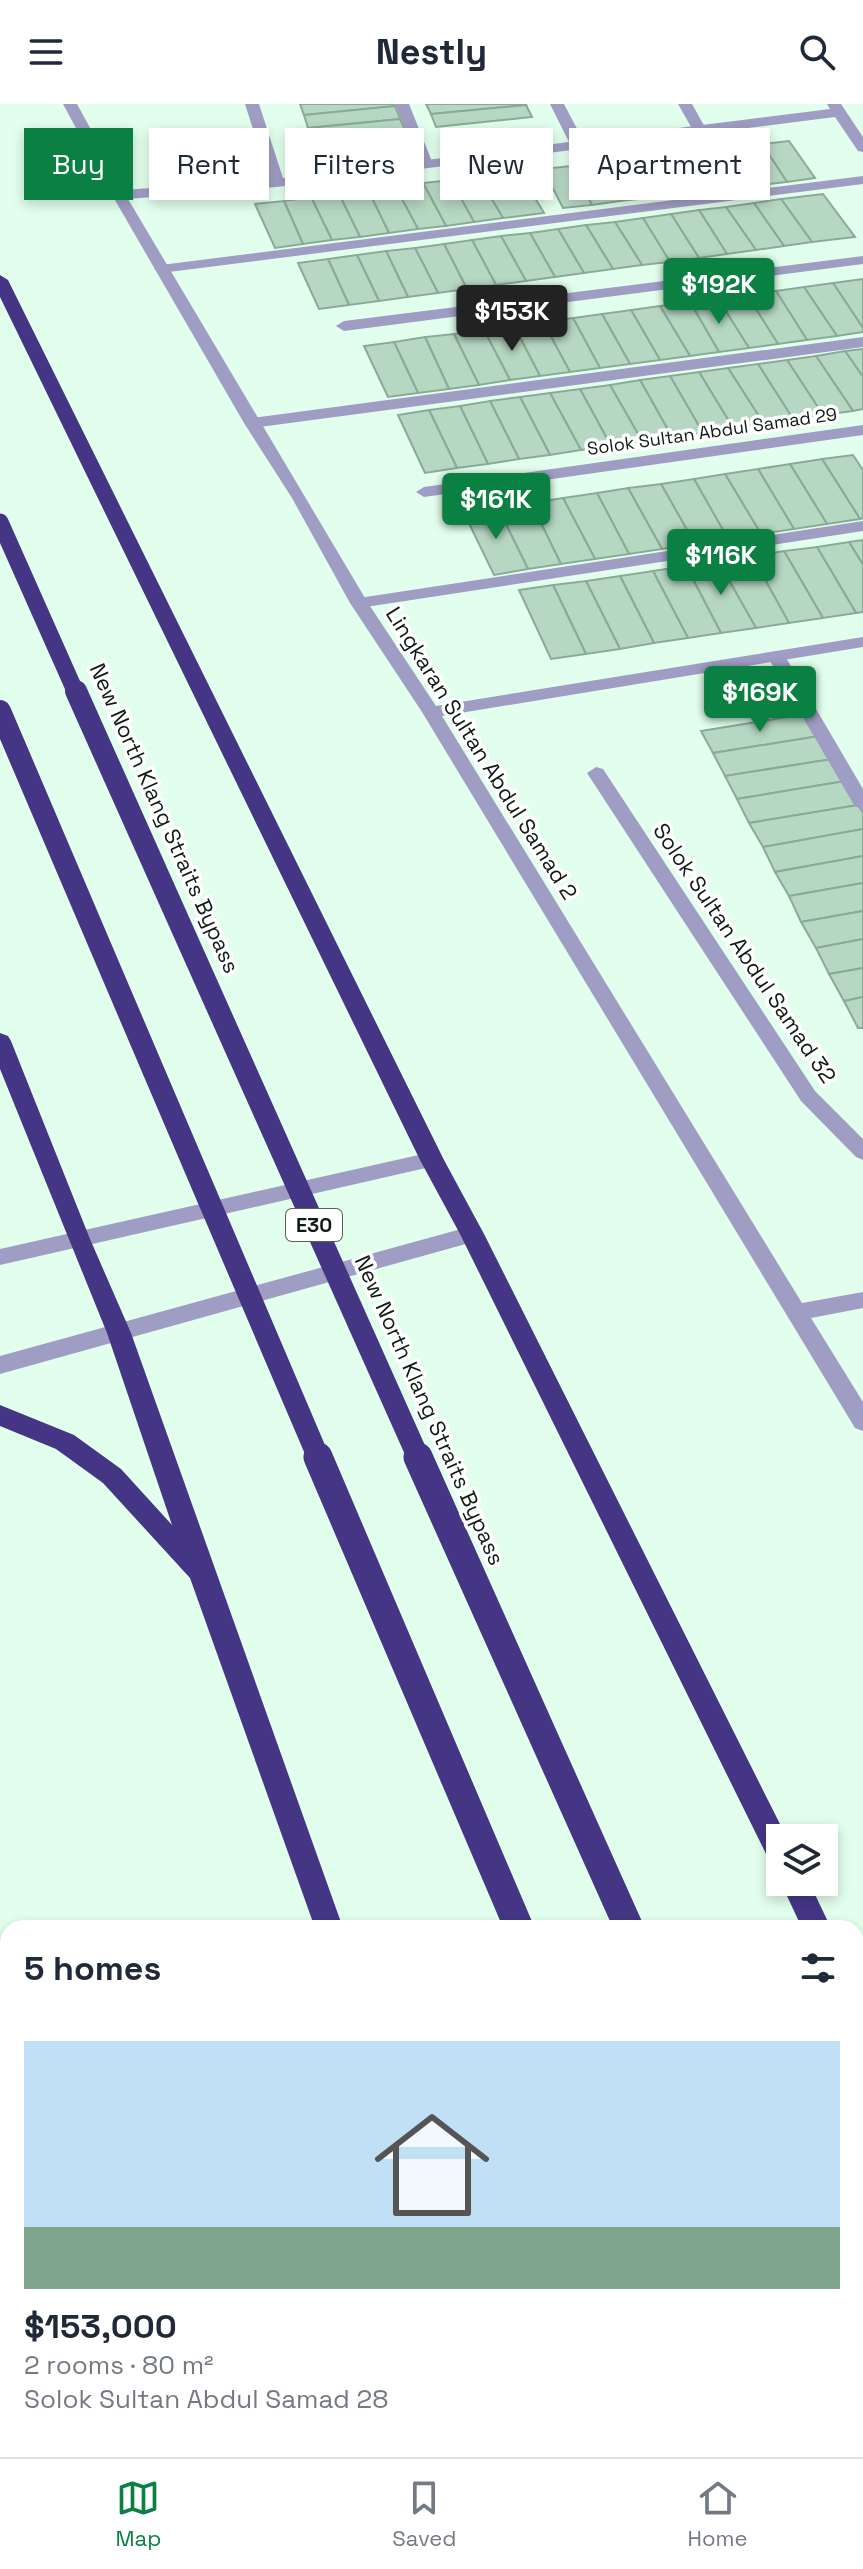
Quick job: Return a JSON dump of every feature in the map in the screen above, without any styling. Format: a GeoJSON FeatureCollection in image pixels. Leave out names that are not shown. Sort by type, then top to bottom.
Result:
{"type":"FeatureCollection","features":[{"type":"Feature","properties":{"kind":"highway"},"geometry":{"type":"LineString","coordinates":[[0,280],[432,1160],[472,1234],[766,1825]]}},
{"type":"Feature","properties":{"kind":"highway","name":"New North Klang Straits Bypass"},"geometry":{"type":"LineString","coordinates":[[0,522],[625,1920]]}},
{"type":"Feature","properties":{"kind":"highway"},"geometry":{"type":"LineString","coordinates":[[0,711],[516,1920]]}},
{"type":"Feature","properties":{"kind":"highway"},"geometry":{"type":"LineString","coordinates":[[0,1041],[78,1239],[119,1333],[326,1920]]}},
{"type":"Feature","properties":{"kind":"highway"},"geometry":{"type":"LineString","coordinates":[[0,1097],[12,1072]]}},
{"type":"Feature","properties":{"kind":"highway"},"geometry":{"type":"LineString","coordinates":[[0,1415],[65,1442],[112,1476],[203,1577]]}},
{"type":"Feature","properties":{"kind":"highway"},"geometry":{"type":"LineString","coordinates":[[801,1896],[813,1920]]}},
{"type":"Feature","properties":{"kind":"street","name":"Lingkaran Sultan Abdul Samad 2"},"geometry":{"type":"LineString","coordinates":[[70,104],[83,128]]}},
{"type":"Feature","properties":{"kind":"street"},"geometry":{"type":"LineString","coordinates":[[252,104],[277,183]]}},
{"type":"Feature","properties":{"kind":"street"},"geometry":{"type":"LineString","coordinates":[[402,104],[426,164]]}},
{"type":"Feature","properties":{"kind":"street"},"geometry":{"type":"LineString","coordinates":[[557,104],[569,128]]}},
{"type":"Feature","properties":{"kind":"street"},"geometry":{"type":"LineString","coordinates":[[685,104],[698,128]]}},
{"type":"Feature","properties":{"kind":"street"},"geometry":{"type":"LineString","coordinates":[[706,128],[836,108],[863,148]]}},
{"type":"Feature","properties":{"kind":"street"},"geometry":{"type":"LineString","coordinates":[[133,194],[277,183],[569,144]]}},
{"type":"Feature","properties":{"kind":"street"},"geometry":{"type":"LineString","coordinates":[[161,269],[863,180]]}},
{"type":"Feature","properties":{"kind":"street","name":"Lingkaran Sultan Abdul Samad 2"},"geometry":{"type":"LineString","coordinates":[[122,200],[252,423],[300,498],[359,603],[431,712],[863,1422]]}},
{"type":"Feature","properties":{"kind":"street"},"geometry":{"type":"LineString","coordinates":[[344,326],[863,260]]}},
{"type":"Feature","properties":{"kind":"street"},"geometry":{"type":"LineString","coordinates":[[252,423],[863,342]]}},
{"type":"Feature","properties":{"kind":"street","name":"Solok Sultan Abdul Samad 29"},"geometry":{"type":"LineString","coordinates":[[424,492],[863,430]]}},
{"type":"Feature","properties":{"kind":"street"},"geometry":{"type":"LineString","coordinates":[[359,603],[863,526]]}},
{"type":"Feature","properties":{"kind":"street"},"geometry":{"type":"LineString","coordinates":[[431,712],[863,642]]}},
{"type":"Feature","properties":{"kind":"street"},"geometry":{"type":"LineString","coordinates":[[776,656],[863,805]]}},
{"type":"Feature","properties":{"kind":"street","name":"Solok Sultan Abdul Samad 32"},"geometry":{"type":"LineString","coordinates":[[596,773],[808,1096],[863,1152]]}},
{"type":"Feature","properties":{"kind":"street"},"geometry":{"type":"LineString","coordinates":[[0,1257],[432,1160]]}},
{"type":"Feature","properties":{"kind":"street"},"geometry":{"type":"LineString","coordinates":[[0,1365],[472,1234]]}},
{"type":"Feature","properties":{"kind":"street"},"geometry":{"type":"LineString","coordinates":[[798,1312],[863,1300]]}},
{"type":"Feature","properties":{"kind":"building"},"geometry":{"type":"Polygon","coordinates":[[[300,104],[394,104],[395,106],[304,115],[300,104]]]}},
{"type":"Feature","properties":{"kind":"building"},"geometry":{"type":"Polygon","coordinates":[[[426,104],[525,104],[526,105],[431,114],[426,104]]]}},
{"type":"Feature","properties":{"kind":"building"},"geometry":{"type":"Polygon","coordinates":[[[526,105],[532,117],[436,127],[431,114],[526,105]]]}},
{"type":"Feature","properties":{"kind":"building"},"geometry":{"type":"Polygon","coordinates":[[[395,106],[400,119],[308,128],[304,115],[395,106]]]}},
{"type":"Feature","properties":{"kind":"building"},"geometry":{"type":"Polygon","coordinates":[[[400,119],[404,128],[308,128],[400,119]]]}},
{"type":"Feature","properties":{"kind":"building"},"geometry":{"type":"Polygon","coordinates":[[[789,141],[815,178],[787,182],[770,156],[770,143],[789,141]]]}},
{"type":"Feature","properties":{"kind":"building"},"geometry":{"type":"Polygon","coordinates":[[[770,156],[787,182],[770,184],[770,156]]]}},
{"type":"Feature","properties":{"kind":"building"},"geometry":{"type":"Polygon","coordinates":[[[569,166],[569,200],[589,200],[592,205],[563,208],[553,188],[553,168],[569,166]]]}},
{"type":"Feature","properties":{"kind":"building"},"geometry":{"type":"Polygon","coordinates":[[[440,181],[440,200],[462,200],[474,222],[446,226],[424,183],[440,181]]]}},
{"type":"Feature","properties":{"kind":"building"},"geometry":{"type":"Polygon","coordinates":[[[424,185],[446,226],[418,229],[402,200],[424,200],[424,185]]]}},
{"type":"Feature","properties":{"kind":"building"},"geometry":{"type":"Polygon","coordinates":[[[823,194],[855,237],[812,242],[781,199],[823,194]]]}},
{"type":"Feature","properties":{"kind":"building"},"geometry":{"type":"Polygon","coordinates":[[[781,199],[812,242],[784,246],[754,203],[781,199]]]}},
{"type":"Feature","properties":{"kind":"building"},"geometry":{"type":"Polygon","coordinates":[[[312,200],[342,200],[360,237],[332,240],[312,200]]]}},
{"type":"Feature","properties":{"kind":"building"},"geometry":{"type":"Polygon","coordinates":[[[312,200],[332,240],[303,244],[284,201],[312,200]]]}},
{"type":"Feature","properties":{"kind":"building"},"geometry":{"type":"Polygon","coordinates":[[[342,200],[373,200],[389,233],[360,237],[342,200]]]}},
{"type":"Feature","properties":{"kind":"building"},"geometry":{"type":"Polygon","coordinates":[[[373,200],[402,200],[418,229],[389,233],[373,200]]]}},
{"type":"Feature","properties":{"kind":"building"},"geometry":{"type":"Polygon","coordinates":[[[462,200],[492,200],[503,218],[474,222],[462,200]]]}},
{"type":"Feature","properties":{"kind":"building"},"geometry":{"type":"Polygon","coordinates":[[[492,200],[536,200],[544,213],[503,218],[492,200]]]}},
{"type":"Feature","properties":{"kind":"building"},"geometry":{"type":"Polygon","coordinates":[[[589,200],[620,201],[592,205],[589,200]]]}},
{"type":"Feature","properties":{"kind":"building"},"geometry":{"type":"Polygon","coordinates":[[[284,201],[303,244],[275,248],[255,204],[284,201]]]}},
{"type":"Feature","properties":{"kind":"building"},"geometry":{"type":"Polygon","coordinates":[[[754,203],[784,246],[756,250],[726,207],[754,203]]]}},
{"type":"Feature","properties":{"kind":"building"},"geometry":{"type":"Polygon","coordinates":[[[726,207],[756,250],[727,254],[699,210],[726,207]]]}},
{"type":"Feature","properties":{"kind":"building"},"geometry":{"type":"Polygon","coordinates":[[[699,210],[727,254],[699,258],[671,214],[699,210]]]}},
{"type":"Feature","properties":{"kind":"building"},"geometry":{"type":"Polygon","coordinates":[[[671,214],[699,258],[670,262],[643,218],[671,214]]]}},
{"type":"Feature","properties":{"kind":"building"},"geometry":{"type":"Polygon","coordinates":[[[643,218],[670,262],[642,265],[615,222],[643,218]]]}},
{"type":"Feature","properties":{"kind":"building"},"geometry":{"type":"Polygon","coordinates":[[[615,222],[642,265],[613,269],[586,225],[615,222]]]}},
{"type":"Feature","properties":{"kind":"building"},"geometry":{"type":"Polygon","coordinates":[[[586,225],[613,269],[584,273],[558,229],[586,225]]]}},
{"type":"Feature","properties":{"kind":"building"},"geometry":{"type":"Polygon","coordinates":[[[558,229],[584,273],[555,277],[530,233],[558,229]]]}},
{"type":"Feature","properties":{"kind":"building"},"geometry":{"type":"Polygon","coordinates":[[[530,233],[555,277],[526,281],[501,236],[530,233]]]}},
{"type":"Feature","properties":{"kind":"building"},"geometry":{"type":"Polygon","coordinates":[[[501,236],[526,281],[496,285],[472,240],[501,236]]]}},
{"type":"Feature","properties":{"kind":"building"},"geometry":{"type":"Polygon","coordinates":[[[472,240],[496,285],[467,289],[444,244],[472,240]]]}},
{"type":"Feature","properties":{"kind":"building"},"geometry":{"type":"Polygon","coordinates":[[[444,244],[467,289],[438,293],[415,248],[444,244]]]}},
{"type":"Feature","properties":{"kind":"building"},"geometry":{"type":"Polygon","coordinates":[[[415,248],[438,293],[408,297],[386,251],[415,248]]]}},
{"type":"Feature","properties":{"kind":"building"},"geometry":{"type":"Polygon","coordinates":[[[386,251],[408,297],[379,301],[357,255],[386,251]]]}},
{"type":"Feature","properties":{"kind":"building"},"geometry":{"type":"Polygon","coordinates":[[[357,255],[379,301],[349,305],[328,259],[357,255]]]}},
{"type":"Feature","properties":{"kind":"building"},"geometry":{"type":"Polygon","coordinates":[[[328,259],[349,305],[319,309],[298,263],[328,259]]]}},
{"type":"Feature","properties":{"kind":"building"},"geometry":{"type":"Polygon","coordinates":[[[863,279],[863,328],[833,283],[863,279]]]}},
{"type":"Feature","properties":{"kind":"building"},"geometry":{"type":"Polygon","coordinates":[[[833,283],[863,332],[837,336],[804,287],[833,283]]]}},
{"type":"Feature","properties":{"kind":"building"},"geometry":{"type":"Polygon","coordinates":[[[804,287],[837,336],[807,340],[776,291],[804,287]]]}},
{"type":"Feature","properties":{"kind":"building"},"geometry":{"type":"Polygon","coordinates":[[[776,291],[807,340],[778,344],[747,295],[776,291]]]}},
{"type":"Feature","properties":{"kind":"building"},"geometry":{"type":"Polygon","coordinates":[[[747,295],[778,344],[749,348],[718,299],[747,295]]]}},
{"type":"Feature","properties":{"kind":"building"},"geometry":{"type":"Polygon","coordinates":[[[718,299],[749,348],[719,352],[690,302],[718,299]]]}},
{"type":"Feature","properties":{"kind":"building"},"geometry":{"type":"Polygon","coordinates":[[[690,302],[719,352],[690,356],[660,306],[690,302]]]}},
{"type":"Feature","properties":{"kind":"building"},"geometry":{"type":"Polygon","coordinates":[[[660,306],[690,356],[660,360],[631,310],[660,306]]]}},
{"type":"Feature","properties":{"kind":"building"},"geometry":{"type":"Polygon","coordinates":[[[631,310],[660,360],[630,364],[602,314],[631,310]]]}},
{"type":"Feature","properties":{"kind":"building"},"geometry":{"type":"Polygon","coordinates":[[[602,314],[630,364],[600,368],[573,318],[602,314]]]}},
{"type":"Feature","properties":{"kind":"building"},"geometry":{"type":"Polygon","coordinates":[[[573,318],[600,368],[570,372],[543,322],[573,318]]]}},
{"type":"Feature","properties":{"kind":"building"},"geometry":{"type":"Polygon","coordinates":[[[543,322],[570,372],[540,376],[514,326],[543,322]]]}},
{"type":"Feature","properties":{"kind":"building"},"geometry":{"type":"Polygon","coordinates":[[[514,326],[540,376],[510,380],[484,330],[514,326]]]}},
{"type":"Feature","properties":{"kind":"building"},"geometry":{"type":"Polygon","coordinates":[[[484,330],[510,380],[479,385],[454,334],[484,330]]]}},
{"type":"Feature","properties":{"kind":"building"},"geometry":{"type":"Polygon","coordinates":[[[454,334],[479,385],[449,389],[425,337],[454,334]]]}},
{"type":"Feature","properties":{"kind":"building"},"geometry":{"type":"Polygon","coordinates":[[[425,337],[449,389],[418,393],[394,342],[425,337]]]}},
{"type":"Feature","properties":{"kind":"building"},"geometry":{"type":"Polygon","coordinates":[[[394,342],[418,393],[388,397],[364,346],[394,342]]]}},
{"type":"Feature","properties":{"kind":"building"},"geometry":{"type":"Polygon","coordinates":[[[863,349],[863,377],[845,351],[863,349]]]}},
{"type":"Feature","properties":{"kind":"building"},"geometry":{"type":"Polygon","coordinates":[[[845,351],[863,377],[863,409],[853,411],[816,356],[845,351]]]}},
{"type":"Feature","properties":{"kind":"building"},"geometry":{"type":"Polygon","coordinates":[[[816,356],[853,411],[823,415],[787,360],[816,356]]]}},
{"type":"Feature","properties":{"kind":"building"},"geometry":{"type":"Polygon","coordinates":[[[787,360],[823,415],[793,419],[758,364],[787,360]]]}},
{"type":"Feature","properties":{"kind":"building"},"geometry":{"type":"Polygon","coordinates":[[[758,364],[793,419],[764,424],[728,368],[758,364]]]}},
{"type":"Feature","properties":{"kind":"building"},"geometry":{"type":"Polygon","coordinates":[[[728,368],[764,424],[733,428],[699,372],[728,368]]]}},
{"type":"Feature","properties":{"kind":"building"},"geometry":{"type":"Polygon","coordinates":[[[699,372],[733,428],[703,433],[670,376],[699,372]]]}},
{"type":"Feature","properties":{"kind":"building"},"geometry":{"type":"Polygon","coordinates":[[[670,376],[703,433],[672,437],[640,380],[670,376]]]}},
{"type":"Feature","properties":{"kind":"building"},"geometry":{"type":"Polygon","coordinates":[[[640,380],[672,437],[642,441],[610,385],[640,380]]]}},
{"type":"Feature","properties":{"kind":"building"},"geometry":{"type":"Polygon","coordinates":[[[610,385],[642,441],[611,446],[580,389],[610,385]]]}},
{"type":"Feature","properties":{"kind":"building"},"geometry":{"type":"Polygon","coordinates":[[[580,389],[611,446],[581,450],[550,393],[580,389]]]}},
{"type":"Feature","properties":{"kind":"building"},"geometry":{"type":"Polygon","coordinates":[[[550,393],[581,450],[550,455],[520,397],[550,393]]]}},
{"type":"Feature","properties":{"kind":"building"},"geometry":{"type":"Polygon","coordinates":[[[520,397],[550,455],[519,459],[490,401],[520,397]]]}},
{"type":"Feature","properties":{"kind":"building"},"geometry":{"type":"Polygon","coordinates":[[[490,401],[519,459],[488,464],[460,406],[490,401]]]}},
{"type":"Feature","properties":{"kind":"building"},"geometry":{"type":"Polygon","coordinates":[[[460,406],[488,464],[457,468],[429,410],[460,406]]]}},
{"type":"Feature","properties":{"kind":"building"},"geometry":{"type":"Polygon","coordinates":[[[429,410],[457,468],[425,473],[398,415],[429,410]]]}},
{"type":"Feature","properties":{"kind":"building"},"geometry":{"type":"Polygon","coordinates":[[[853,455],[863,470],[863,518],[860,519],[822,459],[853,455]]]}},
{"type":"Feature","properties":{"kind":"building"},"geometry":{"type":"Polygon","coordinates":[[[822,459],[860,519],[827,524],[790,464],[822,459]]]}},
{"type":"Feature","properties":{"kind":"building"},"geometry":{"type":"Polygon","coordinates":[[[790,464],[827,524],[794,529],[758,469],[790,464]]]}},
{"type":"Feature","properties":{"kind":"building"},"geometry":{"type":"Polygon","coordinates":[[[758,469],[794,529],[761,534],[725,474],[758,469]]]}},
{"type":"Feature","properties":{"kind":"building"},"geometry":{"type":"Polygon","coordinates":[[[725,474],[761,534],[728,539],[694,479],[725,474]]]}},
{"type":"Feature","properties":{"kind":"building"},"geometry":{"type":"Polygon","coordinates":[[[694,479],[728,539],[695,544],[661,484],[694,479]]]}},
{"type":"Feature","properties":{"kind":"building"},"geometry":{"type":"Polygon","coordinates":[[[661,484],[695,544],[662,549],[628,488],[661,484]]]}},
{"type":"Feature","properties":{"kind":"building"},"geometry":{"type":"Polygon","coordinates":[[[628,488],[662,549],[629,554],[597,493],[628,488]]]}},
{"type":"Feature","properties":{"kind":"building"},"geometry":{"type":"Polygon","coordinates":[[[597,493],[629,554],[595,559],[563,498],[597,493]]]}},
{"type":"Feature","properties":{"kind":"building"},"geometry":{"type":"Polygon","coordinates":[[[563,498],[595,559],[561,564],[531,503],[563,498]]]}},
{"type":"Feature","properties":{"kind":"building"},"geometry":{"type":"Polygon","coordinates":[[[531,503],[561,564],[528,569],[498,508],[531,503]]]}},
{"type":"Feature","properties":{"kind":"building"},"geometry":{"type":"Polygon","coordinates":[[[498,508],[528,569],[494,575],[464,513],[498,508]]]}},
{"type":"Feature","properties":{"kind":"building"},"geometry":{"type":"Polygon","coordinates":[[[863,540],[863,565],[849,542],[863,540]]]}},
{"type":"Feature","properties":{"kind":"building"},"geometry":{"type":"Polygon","coordinates":[[[849,542],[863,565],[863,612],[856,613],[817,547],[849,542]]]}},
{"type":"Feature","properties":{"kind":"building"},"geometry":{"type":"Polygon","coordinates":[[[817,547],[856,613],[823,618],[784,551],[817,547]]]}},
{"type":"Feature","properties":{"kind":"building"},"geometry":{"type":"Polygon","coordinates":[[[784,551],[823,618],[789,623],[752,556],[784,551]]]}},
{"type":"Feature","properties":{"kind":"building"},"geometry":{"type":"Polygon","coordinates":[[[752,556],[789,623],[756,628],[718,561],[752,556]]]}},
{"type":"Feature","properties":{"kind":"building"},"geometry":{"type":"Polygon","coordinates":[[[718,561],[756,628],[721,633],[686,566],[718,561]]]}},
{"type":"Feature","properties":{"kind":"building"},"geometry":{"type":"Polygon","coordinates":[[[686,566],[721,633],[688,638],[653,571],[686,566]]]}},
{"type":"Feature","properties":{"kind":"building"},"geometry":{"type":"Polygon","coordinates":[[[653,571],[688,638],[654,643],[620,576],[653,571]]]}},
{"type":"Feature","properties":{"kind":"building"},"geometry":{"type":"Polygon","coordinates":[[[620,576],[654,643],[620,649],[586,581],[620,576]]]}},
{"type":"Feature","properties":{"kind":"building"},"geometry":{"type":"Polygon","coordinates":[[[586,581],[620,649],[586,654],[553,585],[586,581]]]}},
{"type":"Feature","properties":{"kind":"building"},"geometry":{"type":"Polygon","coordinates":[[[553,585],[586,654],[551,659],[519,590],[553,585]]]}},
{"type":"Feature","properties":{"kind":"building"},"geometry":{"type":"Polygon","coordinates":[[[806,714],[819,736],[713,753],[701,731],[806,714]]]}},
{"type":"Feature","properties":{"kind":"building"},"geometry":{"type":"Polygon","coordinates":[[[819,736],[832,759],[725,776],[713,753],[819,736]]]}},
{"type":"Feature","properties":{"kind":"building"},"geometry":{"type":"Polygon","coordinates":[[[832,759],[845,781],[737,799],[725,776],[832,759]]]}},
{"type":"Feature","properties":{"kind":"building"},"geometry":{"type":"Polygon","coordinates":[[[845,781],[858,805],[749,823],[737,799],[845,781]]]}},
{"type":"Feature","properties":{"kind":"building"},"geometry":{"type":"Polygon","coordinates":[[[858,805],[863,813],[863,829],[763,847],[749,823],[858,805]]]}},
{"type":"Feature","properties":{"kind":"building"},"geometry":{"type":"Polygon","coordinates":[[[863,829],[863,856],[775,872],[763,847],[863,829]]]}},
{"type":"Feature","properties":{"kind":"building"},"geometry":{"type":"Polygon","coordinates":[[[863,856],[863,883],[789,896],[775,872],[863,856]]]}},
{"type":"Feature","properties":{"kind":"building"},"geometry":{"type":"Polygon","coordinates":[[[863,883],[863,911],[801,922],[789,896],[863,883]]]}},
{"type":"Feature","properties":{"kind":"building"},"geometry":{"type":"Polygon","coordinates":[[[863,911],[863,939],[816,948],[801,922],[863,911]]]}},
{"type":"Feature","properties":{"kind":"building"},"geometry":{"type":"Polygon","coordinates":[[[863,939],[863,968],[829,974],[816,948],[863,939]]]}},
{"type":"Feature","properties":{"kind":"building"},"geometry":{"type":"Polygon","coordinates":[[[863,968],[863,997],[844,1001],[829,974],[863,968]]]}},
{"type":"Feature","properties":{"kind":"building"},"geometry":{"type":"Polygon","coordinates":[[[863,997],[863,1028],[858,1028],[844,1001],[863,997]]]}}]}
